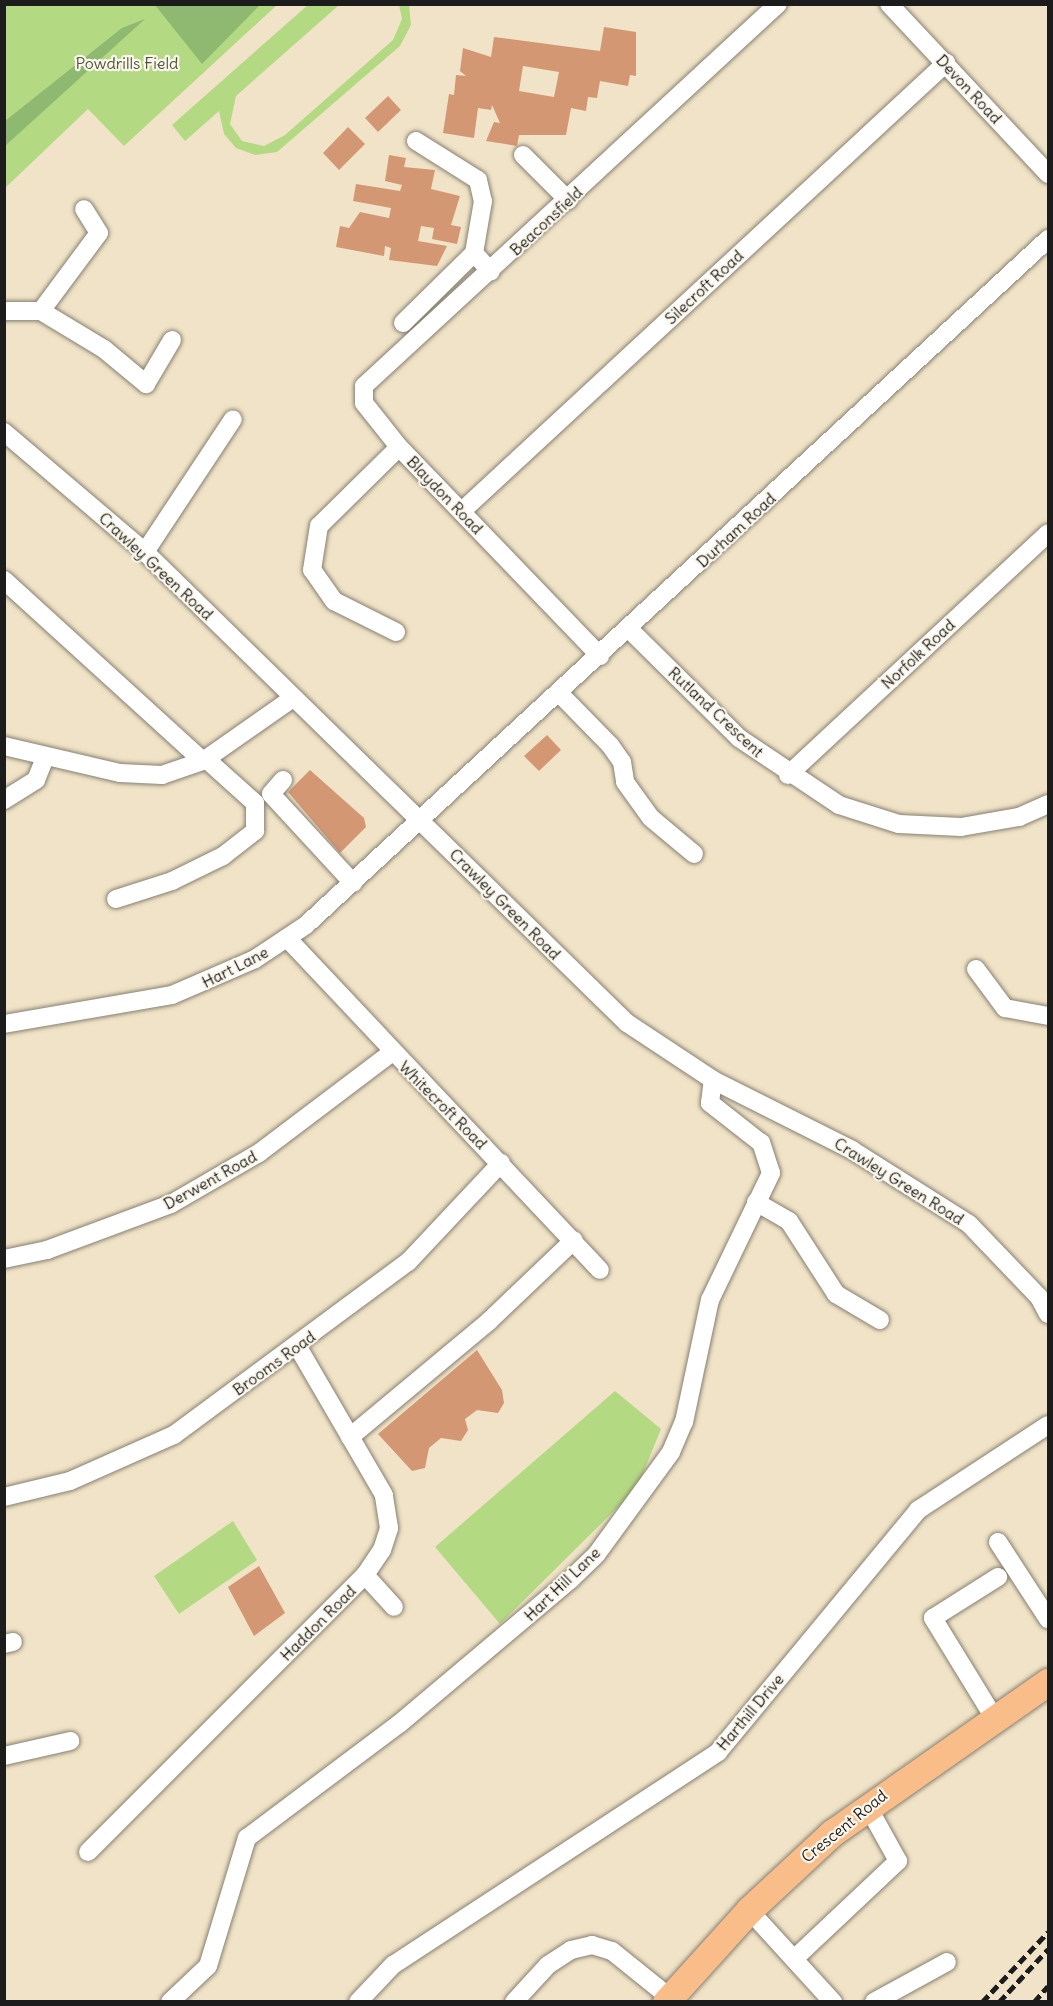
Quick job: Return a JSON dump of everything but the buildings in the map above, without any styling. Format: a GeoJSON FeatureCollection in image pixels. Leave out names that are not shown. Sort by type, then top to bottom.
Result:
{"type":"FeatureCollection","features":[{"type":"Feature","properties":{"kind":"highway","name":"Crescent Road"},"geometry":{"type":"LineString","coordinates":[[667,2000],[749,1910],[867,1805],[993,1716],[1048,1682]]}},
{"type":"Feature","properties":{"kind":"street","name":"Beaconsfield"},"geometry":{"type":"LineString","coordinates":[[399,447],[364,403],[364,386],[491,272],[778,4]]}},
{"type":"Feature","properties":{"kind":"street","name":"Devon Road"},"geometry":{"type":"LineString","coordinates":[[889,4],[1048,174]]}},
{"type":"Feature","properties":{"kind":"street","name":"Silecroft Road"},"geometry":{"type":"LineString","coordinates":[[462,511],[946,63]]}},
{"type":"Feature","properties":{"kind":"street"},"geometry":{"type":"LineString","coordinates":[[403,323],[474,254],[483,201],[478,180],[416,141]]}},
{"type":"Feature","properties":{"kind":"street"},"geometry":{"type":"LineString","coordinates":[[523,155],[568,200]]}},
{"type":"Feature","properties":{"kind":"street"},"geometry":{"type":"LineString","coordinates":[[41,310],[99,233],[84,209]]}},
{"type":"Feature","properties":{"kind":"street","name":"Durham Road"},"geometry":{"type":"LineString","coordinates":[[421,820],[560,694],[1048,239]]}},
{"type":"Feature","properties":{"kind":"street"},"geometry":{"type":"LineString","coordinates":[[474,254],[491,272]]}},
{"type":"Feature","properties":{"kind":"street"},"geometry":{"type":"LineString","coordinates":[[4,311],[41,310],[105,349],[146,384],[172,340]]}},
{"type":"Feature","properties":{"kind":"street"},"geometry":{"type":"LineString","coordinates":[[145,552],[233,419]]}},
{"type":"Feature","properties":{"kind":"street","name":"Crawley Green Road"},"geometry":{"type":"LineString","coordinates":[[4,432],[145,552],[627,1023],[713,1080],[852,1150],[969,1224],[1048,1314]]}},
{"type":"Feature","properties":{"kind":"street","name":"Blaydon Road"},"geometry":{"type":"LineString","coordinates":[[396,632],[334,601],[312,570],[319,526],[399,447],[600,656]]}},
{"type":"Feature","properties":{"kind":"street","name":"Norfolk Road"},"geometry":{"type":"LineString","coordinates":[[788,775],[1048,532]]}},
{"type":"Feature","properties":{"kind":"street"},"geometry":{"type":"LineString","coordinates":[[4,580],[255,803],[255,831],[223,856],[172,881],[116,899]]}},
{"type":"Feature","properties":{"kind":"street","name":"Rutland Crescent"},"geometry":{"type":"LineString","coordinates":[[629,629],[739,738],[788,775],[839,805],[899,824],[961,827],[1019,817],[1048,804]]}},
{"type":"Feature","properties":{"kind":"street"},"geometry":{"type":"LineString","coordinates":[[560,694],[616,753],[625,782],[651,818],[694,854]]}},
{"type":"Feature","properties":{"kind":"street"},"geometry":{"type":"LineString","coordinates":[[4,746],[45,758],[162,776],[205,760],[293,698]]}},
{"type":"Feature","properties":{"kind":"street"},"geometry":{"type":"LineString","coordinates":[[4,800],[36,780],[45,758]]}},
{"type":"Feature","properties":{"kind":"street"},"geometry":{"type":"LineString","coordinates":[[283,780],[271,794],[353,883]]}},
{"type":"Feature","properties":{"kind":"street","name":"Hart Lane"},"geometry":{"type":"LineString","coordinates":[[4,1024],[172,995],[232,970],[288,938],[353,883],[421,820]]}},
{"type":"Feature","properties":{"kind":"street","name":"Whitecroft Road"},"geometry":{"type":"LineString","coordinates":[[288,938],[391,1053],[501,1163],[600,1270]]}},
{"type":"Feature","properties":{"kind":"street"},"geometry":{"type":"LineString","coordinates":[[976,969],[1005,1008],[1048,1016]]}},
{"type":"Feature","properties":{"kind":"street","name":"Derwent Road"},"geometry":{"type":"LineString","coordinates":[[4,1259],[47,1250],[171,1203],[259,1153],[391,1053]]}},
{"type":"Feature","properties":{"kind":"street","name":"Hart Hill Lane"},"geometry":{"type":"LineString","coordinates":[[170,2001],[208,1966],[247,1838],[500,1642],[596,1554],[634,1504],[678,1439],[710,1300],[771,1173],[770,1161],[761,1143],[710,1103],[713,1080]]}},
{"type":"Feature","properties":{"kind":"street","name":"Brooms Road"},"geometry":{"type":"LineString","coordinates":[[4,1497],[70,1481],[174,1435],[298,1347],[408,1262],[501,1163]]}},
{"type":"Feature","properties":{"kind":"street"},"geometry":{"type":"LineString","coordinates":[[756,1202],[789,1221],[836,1294],[880,1320]]}},
{"type":"Feature","properties":{"kind":"street"},"geometry":{"type":"LineString","coordinates":[[350,1437],[489,1321],[574,1240]]}},
{"type":"Feature","properties":{"kind":"street","name":"Haddon Road"},"geometry":{"type":"LineString","coordinates":[[88,1852],[365,1575],[388,1528],[384,1495],[298,1347]]}},
{"type":"Feature","properties":{"kind":"street","name":"Harthill Drive"},"geometry":{"type":"LineString","coordinates":[[357,2001],[393,1965],[718,1752],[918,1510],[1048,1425]]}},
{"type":"Feature","properties":{"kind":"street"},"geometry":{"type":"LineString","coordinates":[[998,1542],[1048,1619]]}},
{"type":"Feature","properties":{"kind":"street"},"geometry":{"type":"LineString","coordinates":[[365,1575],[394,1607]]}},
{"type":"Feature","properties":{"kind":"street"},"geometry":{"type":"LineString","coordinates":[[993,1716],[933,1618],[998,1577]]}},
{"type":"Feature","properties":{"kind":"street"},"geometry":{"type":"LineString","coordinates":[[4,1756],[70,1741]]}},
{"type":"Feature","properties":{"kind":"street"},"geometry":{"type":"LineString","coordinates":[[794,1959],[897,1861],[867,1805]]}},
{"type":"Feature","properties":{"kind":"street"},"geometry":{"type":"LineString","coordinates":[[749,1910],[834,2001]]}},
{"type":"Feature","properties":{"kind":"street"},"geometry":{"type":"LineString","coordinates":[[514,2001],[548,1965],[571,1950],[592,1946],[612,1951],[667,2000]]}},
{"type":"Feature","properties":{"kind":"street"},"geometry":{"type":"LineString","coordinates":[[874,2001],[947,1962]]}},
{"type":"Feature","properties":{"kind":"green space"},"geometry":{"type":"Polygon","coordinates":[[[309,4],[339,5],[236,96],[230,124],[242,141],[264,146],[285,135],[393,40],[402,19],[399,5],[409,5],[411,25],[400,46],[277,152],[255,155],[236,148],[224,134],[219,111],[185,141],[172,125],[309,4]]]}},
{"type":"Feature","properties":{"kind":"green space","name":"Powdrills Field"},"geometry":{"type":"Polygon","coordinates":[[[5,5],[277,5],[124,146],[88,109],[5,188],[5,5]]]}},
{"type":"Feature","properties":{"kind":"green space"},"geometry":{"type":"Polygon","coordinates":[[[155,5],[260,5],[202,64],[155,5]]]}},
{"type":"Feature","properties":{"kind":"green space"},"geometry":{"type":"Polygon","coordinates":[[[145,19],[5,146],[5,121],[122,28],[145,19]]]}},
{"type":"Feature","properties":{"kind":"green space"},"geometry":{"type":"Polygon","coordinates":[[[615,1391],[661,1429],[637,1488],[500,1624],[435,1547],[615,1391]]]}},
{"type":"Feature","properties":{"kind":"green space"},"geometry":{"type":"Polygon","coordinates":[[[233,1521],[257,1560],[179,1614],[154,1576],[233,1521]]]}},
{"type":"Feature","properties":{"kind":"railway"},"geometry":{"type":"LineString","coordinates":[[982,2002],[1048,1932]]}},
{"type":"Feature","properties":{"kind":"railway"},"geometry":{"type":"LineString","coordinates":[[999,2002],[1048,1949]]}},
{"type":"Feature","properties":{"kind":"railway"},"geometry":{"type":"LineString","coordinates":[[1034,2002],[1048,1986]]}}]}
